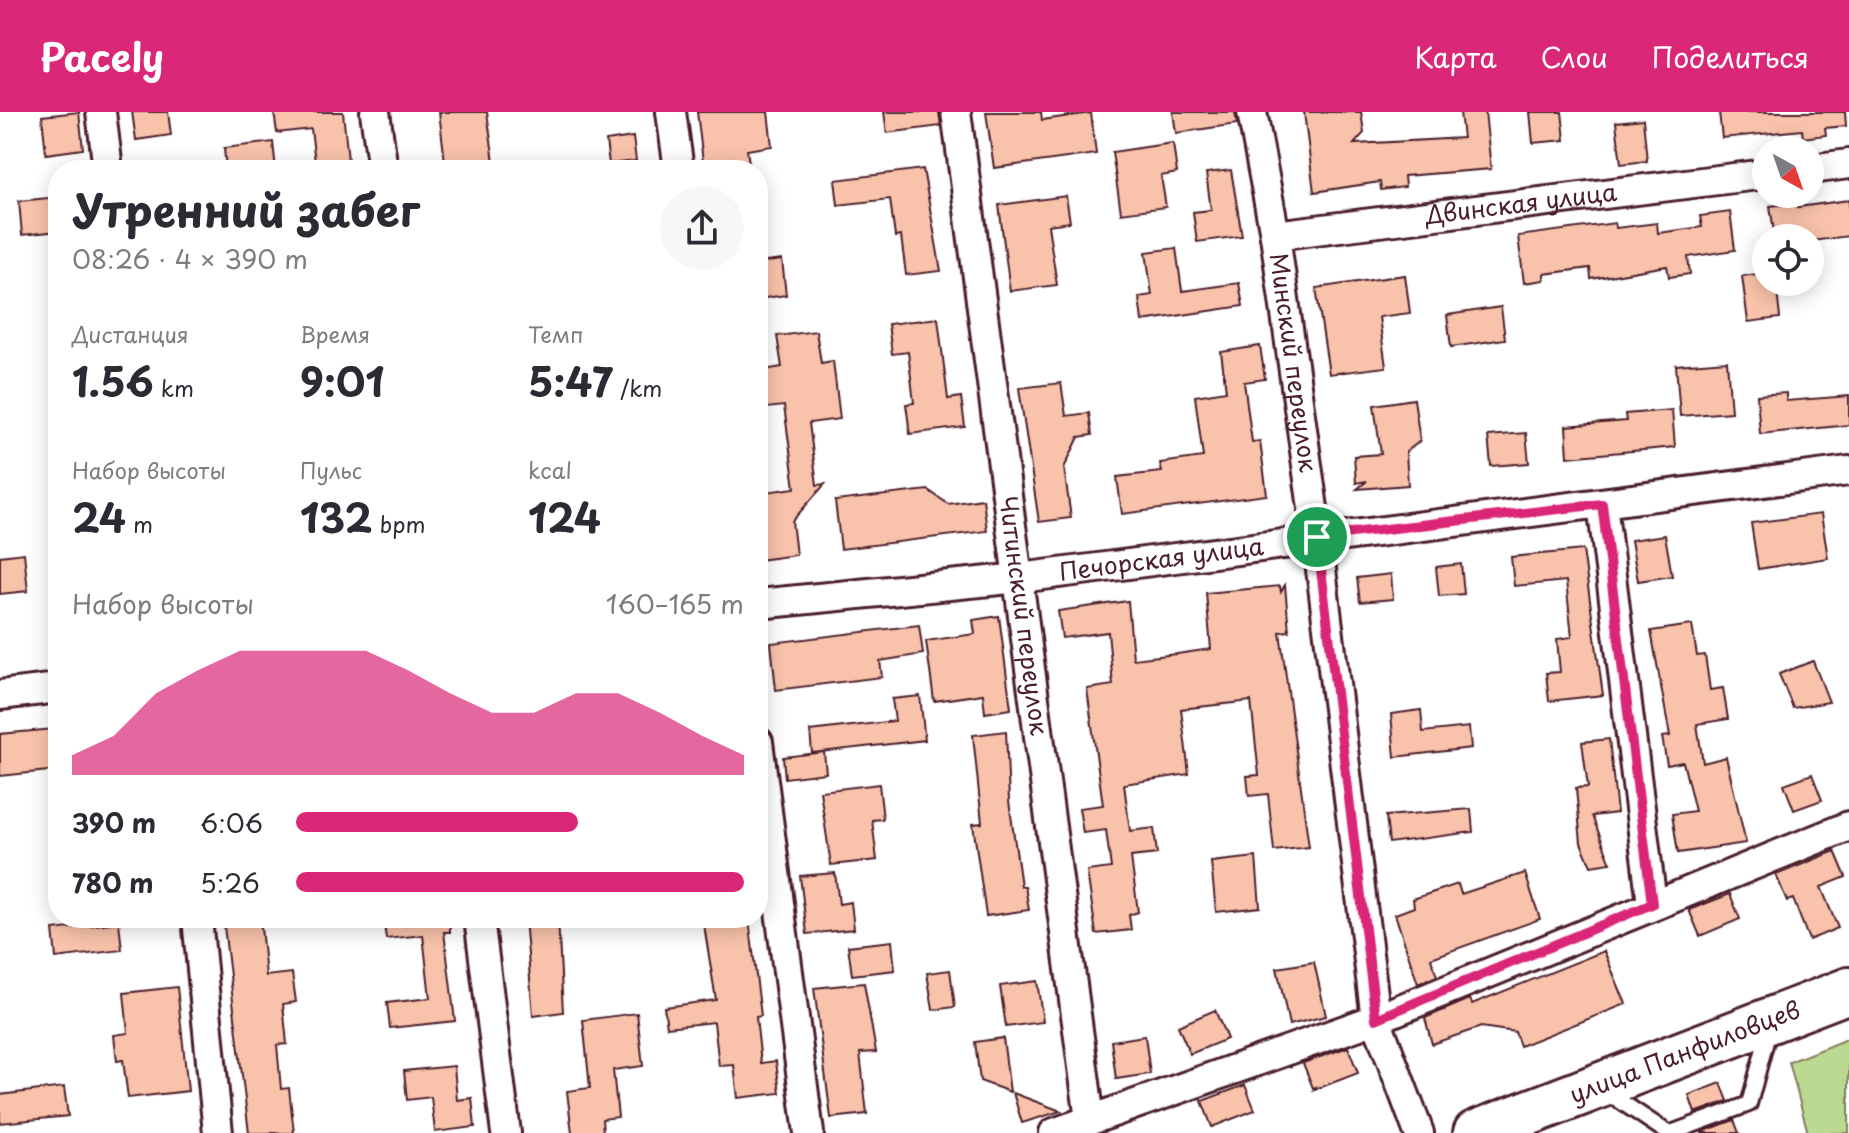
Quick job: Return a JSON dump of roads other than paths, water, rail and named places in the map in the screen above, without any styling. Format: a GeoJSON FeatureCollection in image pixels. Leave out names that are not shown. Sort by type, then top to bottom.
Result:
{"type":"FeatureCollection","features":[{"type":"Feature","properties":{"kind":"main road","name":"улица Панфиловцев"},"geometry":{"type":"LineString","coordinates":[[1476,1133],[1849,990]]}},
{"type":"Feature","properties":{"kind":"street"},"geometry":{"type":"LineString","coordinates":[[101,112],[107,160]]}},
{"type":"Feature","properties":{"kind":"street"},"geometry":{"type":"LineString","coordinates":[[375,112],[382,160]]}},
{"type":"Feature","properties":{"kind":"street"},"geometry":{"type":"LineString","coordinates":[[671,112],[678,160]]}},
{"type":"Feature","properties":{"kind":"street","name":"Читинский переулок"},"geometry":{"type":"LineString","coordinates":[[956,112],[1090,1120]]}},
{"type":"Feature","properties":{"kind":"street","name":"Минский переулок"},"geometry":{"type":"LineString","coordinates":[[1252,112],[1275,235],[1317,537],[1376,1019],[1419,1133]]}},
{"type":"Feature","properties":{"kind":"street"},"geometry":{"type":"LineString","coordinates":[[1824,167],[1849,164]]}},
{"type":"Feature","properties":{"kind":"street","name":"Двинская улица"},"geometry":{"type":"LineString","coordinates":[[1275,235],[1752,176]]}},
{"type":"Feature","properties":{"kind":"street","name":"Печорская улица"},"geometry":{"type":"LineString","coordinates":[[768,603],[1020,578],[1317,537],[1849,471]]}},
{"type":"Feature","properties":{"kind":"street"},"geometry":{"type":"LineString","coordinates":[[1602,504],[1652,904]]}},
{"type":"Feature","properties":{"kind":"street"},"geometry":{"type":"LineString","coordinates":[[0,695],[48,689]]}},
{"type":"Feature","properties":{"kind":"street"},"geometry":{"type":"LineString","coordinates":[[768,819],[809,1133]]}},
{"type":"Feature","properties":{"kind":"street"},"geometry":{"type":"LineString","coordinates":[[1054,1133],[1376,1019],[1849,826]]}},
{"type":"Feature","properties":{"kind":"street"},"geometry":{"type":"LineString","coordinates":[[198,928],[218,1133]]}},
{"type":"Feature","properties":{"kind":"street"},"geometry":{"type":"LineString","coordinates":[[480,928],[506,1133]]}},
{"type":"Feature","properties":{"kind":"lane"},"geometry":{"type":"LineString","coordinates":[[1598,1087],[1670,1133],[1749,1104],[1772,1020]]}}]}
